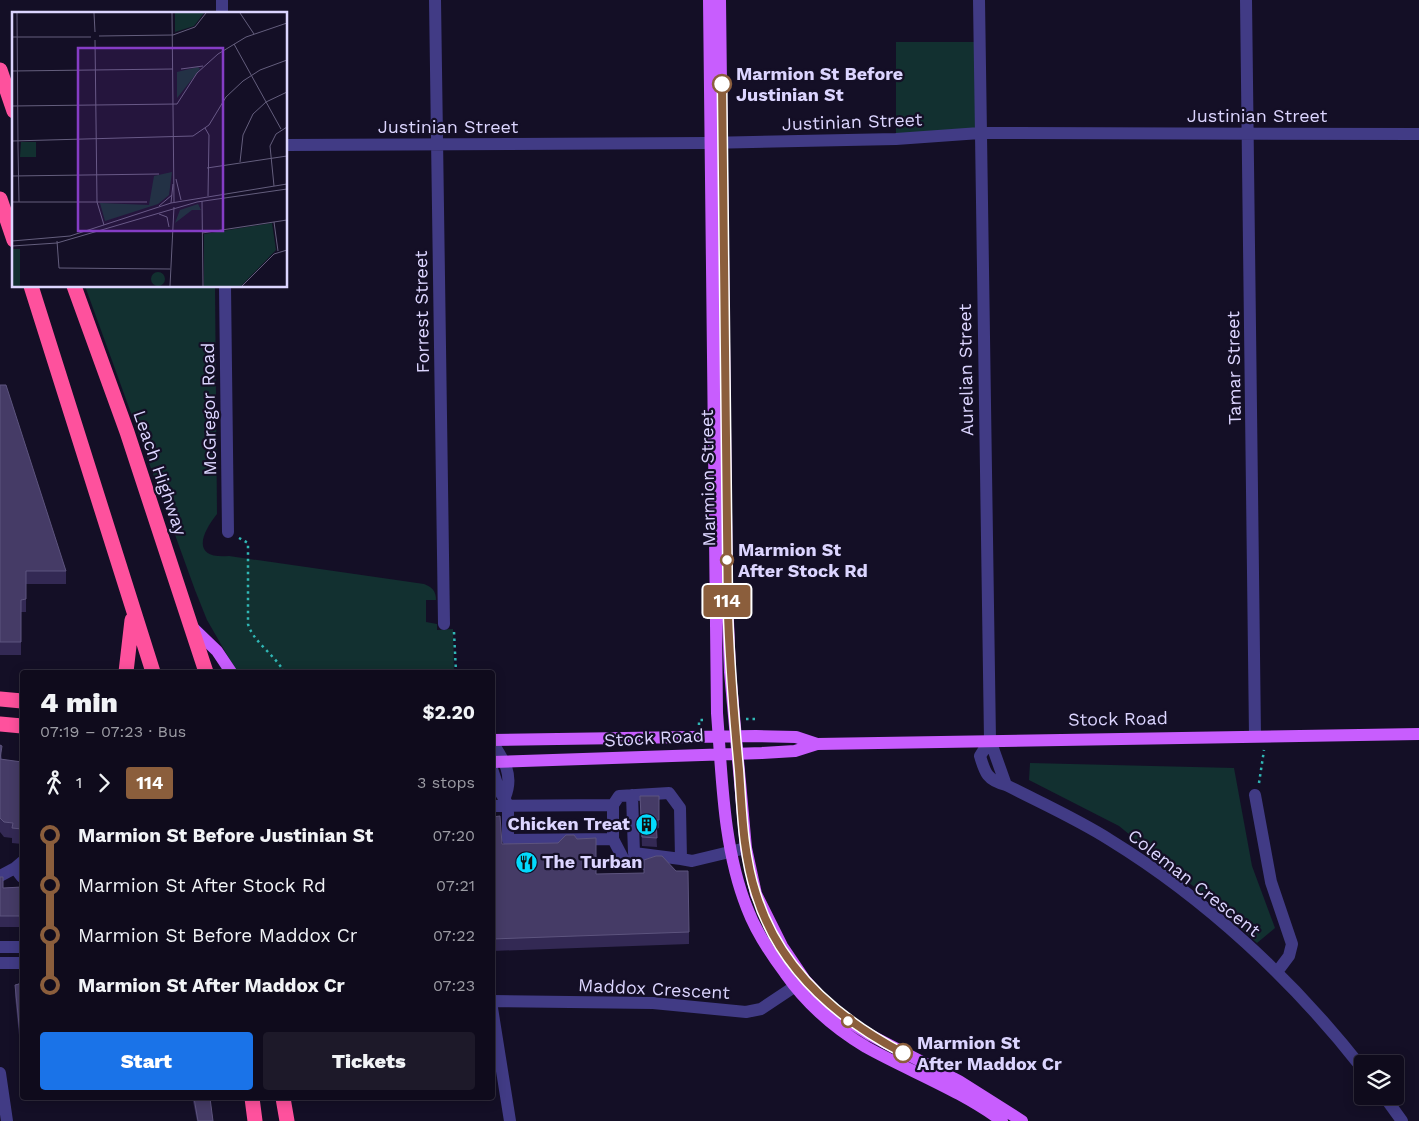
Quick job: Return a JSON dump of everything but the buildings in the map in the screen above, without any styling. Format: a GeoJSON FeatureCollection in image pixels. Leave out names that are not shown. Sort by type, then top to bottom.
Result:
{"type":"FeatureCollection","features":[{"type":"Feature","properties":{"kind":"highway"},"geometry":{"type":"LineString","coordinates":[[0,70],[12,105]]}},
{"type":"Feature","properties":{"kind":"highway"},"geometry":{"type":"LineString","coordinates":[[0,199],[10,216]]}},
{"type":"Feature","properties":{"kind":"highway"},"geometry":{"type":"LineString","coordinates":[[32,288],[152,670]]}},
{"type":"Feature","properties":{"kind":"highway","name":"Leach Highway"},"geometry":{"type":"LineString","coordinates":[[75,288],[127,432],[205,670]]}},
{"type":"Feature","properties":{"kind":"highway"},"geometry":{"type":"LineString","coordinates":[[126,670],[133,612]]}},
{"type":"Feature","properties":{"kind":"highway"},"geometry":{"type":"LineString","coordinates":[[0,699],[20,701]]}},
{"type":"Feature","properties":{"kind":"highway"},"geometry":{"type":"LineString","coordinates":[[0,724],[20,726]]}},
{"type":"Feature","properties":{"kind":"highway"},"geometry":{"type":"LineString","coordinates":[[252,1100],[255,1121]]}},
{"type":"Feature","properties":{"kind":"highway"},"geometry":{"type":"LineString","coordinates":[[283,1100],[287,1121]]}},
{"type":"Feature","properties":{"kind":"main road","name":"Marmion Street"},"geometry":{"type":"LineString","coordinates":[[709,0],[716,142],[730,672],[746,848],[753,883],[761,908],[800,984],[846,1020],[870,1035],[958,1081],[1022,1121]]}},
{"type":"Feature","properties":{"kind":"main road","name":"Marmion Street"},"geometry":{"type":"LineString","coordinates":[[720,0],[716,142],[718,737],[731,851],[747,908],[770,952],[837,1028],[866,1046],[953,1090],[1002,1121]]}},
{"type":"Feature","properties":{"kind":"main road"},"geometry":{"type":"LineString","coordinates":[[191,626],[217,651],[229,670]]}},
{"type":"Feature","properties":{"kind":"main road","name":"Stock Road"},"geometry":{"type":"LineString","coordinates":[[499,762],[795,751],[817,744],[1419,734]]}},
{"type":"Feature","properties":{"kind":"main road","name":"Stock Road"},"geometry":{"type":"LineString","coordinates":[[495,741],[796,737],[817,744]]}},
{"type":"Feature","properties":{"kind":"street","name":"Forrest Street"},"geometry":{"type":"LineString","coordinates":[[435,0],[444,624]]}},
{"type":"Feature","properties":{"kind":"street","name":"Aurelian Street"},"geometry":{"type":"LineString","coordinates":[[979,0],[990,740]]}},
{"type":"Feature","properties":{"kind":"street","name":"Tamar Street"},"geometry":{"type":"LineString","coordinates":[[1246,0],[1255,736]]}},
{"type":"Feature","properties":{"kind":"street","name":"Justinian Street"},"geometry":{"type":"LineString","coordinates":[[288,145],[896,139],[980,133],[1419,134]]}},
{"type":"Feature","properties":{"kind":"street","name":"McGregor Road"},"geometry":{"type":"LineString","coordinates":[[224,288],[228,532]]}},
{"type":"Feature","properties":{"kind":"street","name":"Coleman Crescent"},"geometry":{"type":"LineString","coordinates":[[990,740],[1006,785],[1110,840],[1158,872],[1224,924],[1277,972],[1331,1028],[1354,1058]]}},
{"type":"Feature","properties":{"kind":"street"},"geometry":{"type":"LineString","coordinates":[[495,750],[499,762],[509,778],[506,801],[508,840],[613,839]]}},
{"type":"Feature","properties":{"kind":"street"},"geometry":{"type":"LineString","coordinates":[[495,778],[499,790],[506,801]]}},
{"type":"Feature","properties":{"kind":"street"},"geometry":{"type":"LineString","coordinates":[[669,793],[680,808],[681,859],[674,864],[626,864],[613,839],[613,805],[619,796],[669,793]]}},
{"type":"Feature","properties":{"kind":"street","name":"Coleman Crescent"},"geometry":{"type":"LineString","coordinates":[[1255,794],[1271,882],[1292,944],[1289,956],[1277,972]]}},
{"type":"Feature","properties":{"kind":"street"},"geometry":{"type":"LineString","coordinates":[[632,795],[634,853],[692,861],[746,848]]}},
{"type":"Feature","properties":{"kind":"street"},"geometry":{"type":"LineString","coordinates":[[495,805],[506,801],[613,805]]}},
{"type":"Feature","properties":{"kind":"street"},"geometry":{"type":"LineString","coordinates":[[0,876],[20,869]]}},
{"type":"Feature","properties":{"kind":"street"},"geometry":{"type":"LineString","coordinates":[[0,947],[20,947]]}},
{"type":"Feature","properties":{"kind":"street"},"geometry":{"type":"LineString","coordinates":[[0,963],[20,963]]}},
{"type":"Feature","properties":{"kind":"street","name":"Maddox Crescent"},"geometry":{"type":"LineString","coordinates":[[495,1001],[654,1003],[746,1012],[761,1009],[800,984]]}},
{"type":"Feature","properties":{"kind":"street"},"geometry":{"type":"LineString","coordinates":[[495,1027],[510,1121]]}},
{"type":"Feature","properties":{"kind":"street"},"geometry":{"type":"LineString","coordinates":[[0,1073],[7,1121]]}},
{"type":"Feature","properties":{"kind":"street"},"geometry":{"type":"LineString","coordinates":[[1390,1105],[1402,1121]]}},
{"type":"Feature","properties":{"kind":"path"},"geometry":{"type":"LineString","coordinates":[[228,532],[248,542],[248,624],[250,632],[272,654],[282,670]]}},
{"type":"Feature","properties":{"kind":"path"},"geometry":{"type":"LineString","coordinates":[[444,624],[454,627],[456,670]]}},
{"type":"Feature","properties":{"kind":"path"},"geometry":{"type":"LineString","coordinates":[[1255,794],[1264,750]]}},
{"type":"Feature","properties":{"kind":"green space"},"geometry":{"type":"Polygon","coordinates":[[[896,42],[980,42],[980,133],[896,139],[896,42]]]}},
{"type":"Feature","properties":{"kind":"green space"},"geometry":{"type":"Polygon","coordinates":[[[86,288],[215,288],[217,514],[204,537],[204,549],[209,554],[217,556],[229,556],[427,585],[434,592],[436,600],[426,600],[426,622],[437,624],[437,630],[453,629],[454,670],[236,670],[207,620],[86,288]]]}},
{"type":"Feature","properties":{"kind":"green space"},"geometry":{"type":"Polygon","coordinates":[[[1030,763],[1234,768],[1252,866],[1275,928],[1257,943],[1203,894],[1119,826],[1029,780],[1030,763]]]}},
{"type":"Feature","properties":{"kind":"bus line","name":"114"},"geometry":{"type":"LineString","coordinates":[[722,84],[727,596],[733,714],[746,848],[761,908],[782,946],[805,980],[826,1003],[846,1020],[903,1053]]}},
{"type":"Feature","properties":{"kind":"place","name":"Marmion St Before Justinian St"},"geometry":{"type":"Point","coordinates":[722,84]}},
{"type":"Feature","properties":{"kind":"place","name":"Marmion St After Stock Rd"},"geometry":{"type":"Point","coordinates":[727,560]}},
{"type":"Feature","properties":{"kind":"place","name":"Chicken Treat"},"geometry":{"type":"Point","coordinates":[646,824]}},
{"type":"Feature","properties":{"kind":"place","name":"The Turban"},"geometry":{"type":"Point","coordinates":[526,862]}},
{"type":"Feature","properties":{"kind":"place","name":"Marmion St After Maddox Cr"},"geometry":{"type":"Point","coordinates":[903,1053]}}]}
